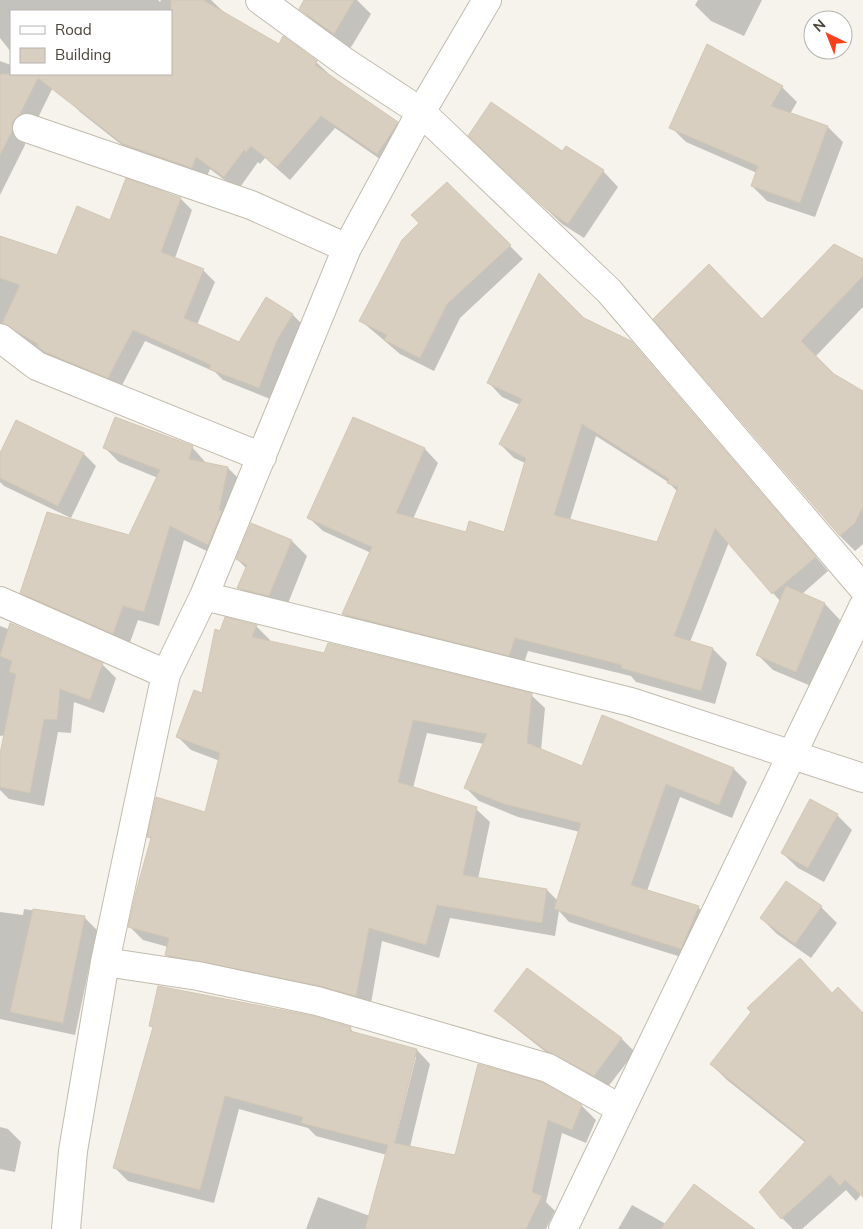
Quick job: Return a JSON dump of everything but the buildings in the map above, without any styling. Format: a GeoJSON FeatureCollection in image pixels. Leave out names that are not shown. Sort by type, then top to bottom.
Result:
{"type":"FeatureCollection","features":[{"type":"Feature","properties":{"kind":"street"},"geometry":{"type":"LineString","coordinates":[[260,0],[345,62],[421,112],[609,291],[863,588]]}},
{"type":"Feature","properties":{"kind":"street"},"geometry":{"type":"LineString","coordinates":[[66,1229],[73,1151],[105,962],[166,674],[204,596],[347,248],[421,112],[487,0]]}},
{"type":"Feature","properties":{"kind":"street"},"geometry":{"type":"LineString","coordinates":[[27,128],[250,204],[347,248]]}},
{"type":"Feature","properties":{"kind":"street"},"geometry":{"type":"LineString","coordinates":[[0,338],[36,366],[262,457]]}},
{"type":"Feature","properties":{"kind":"street"},"geometry":{"type":"LineString","coordinates":[[204,596],[631,702],[863,778]]}},
{"type":"Feature","properties":{"kind":"street"},"geometry":{"type":"LineString","coordinates":[[0,601],[166,674]]}},
{"type":"Feature","properties":{"kind":"street"},"geometry":{"type":"LineString","coordinates":[[563,1229],[863,607]]}},
{"type":"Feature","properties":{"kind":"street"},"geometry":{"type":"LineString","coordinates":[[105,962],[198,976],[317,1000],[548,1068],[621,1109]]}}]}
